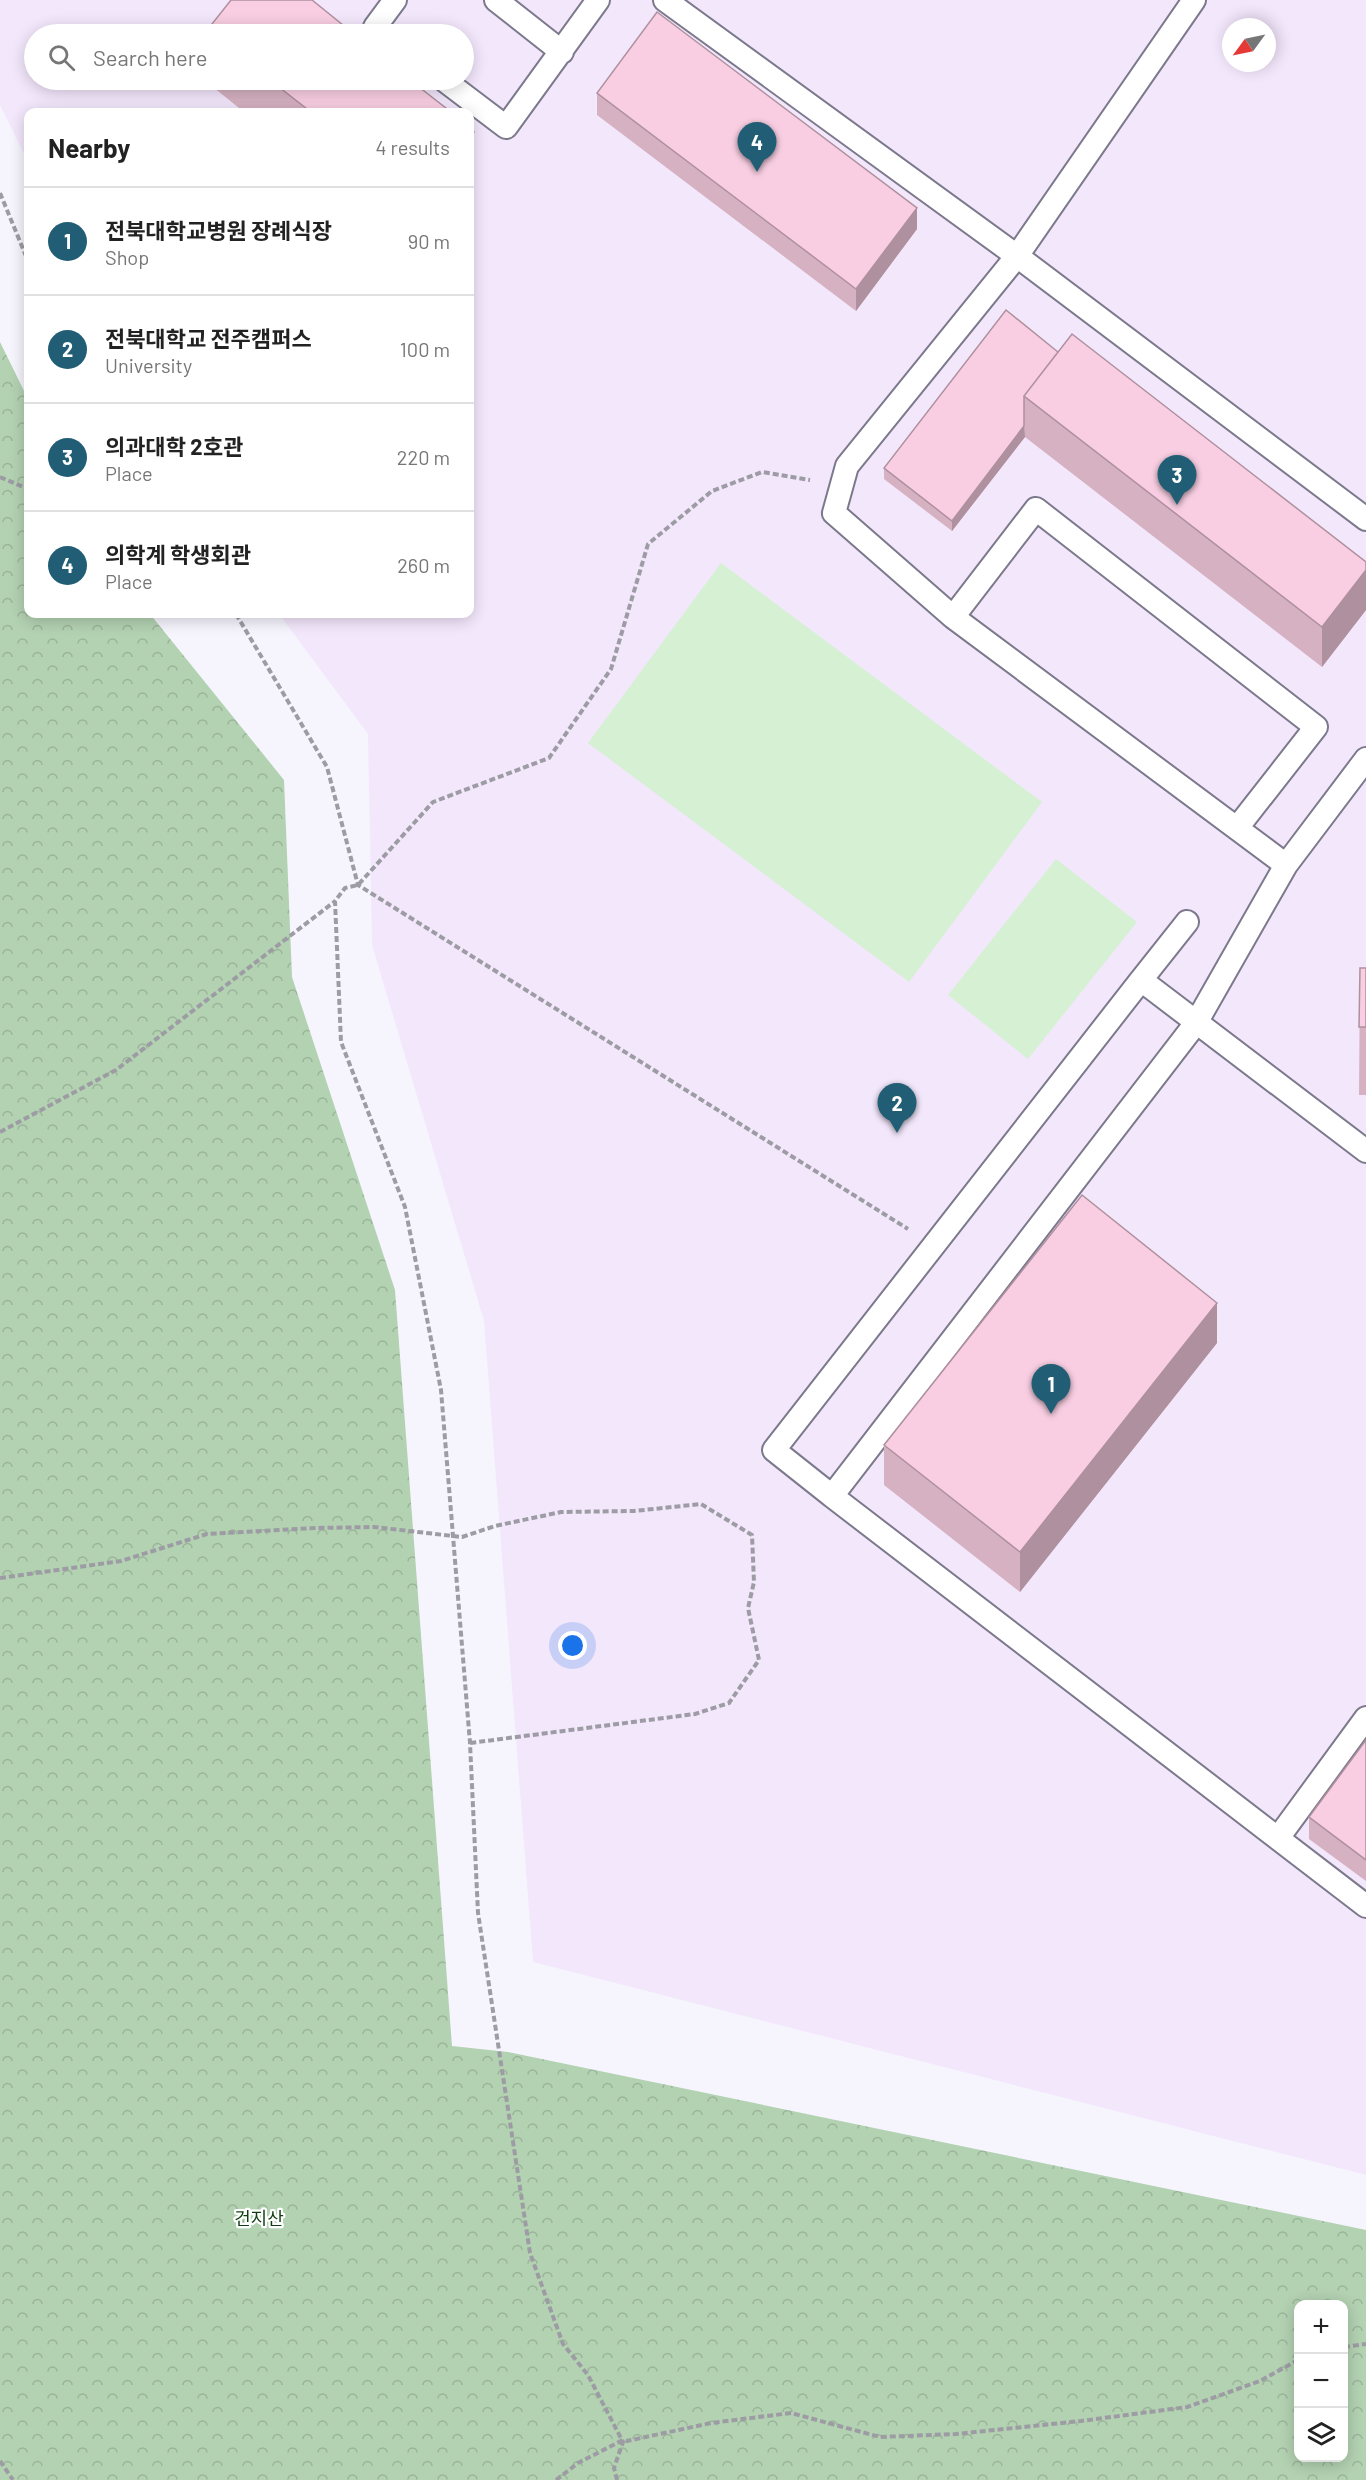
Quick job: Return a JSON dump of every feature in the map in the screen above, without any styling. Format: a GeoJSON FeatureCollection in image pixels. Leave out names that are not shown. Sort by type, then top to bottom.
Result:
{"type":"FeatureCollection","features":[{"type":"Feature","properties":{"kind":"lane"},"geometry":{"type":"LineString","coordinates":[[377,24],[395,0]]}},
{"type":"Feature","properties":{"kind":"lane"},"geometry":{"type":"LineString","coordinates":[[496,0],[562,52]]}},
{"type":"Feature","properties":{"kind":"lane"},"geometry":{"type":"LineString","coordinates":[[457,90],[506,127],[598,0]]}},
{"type":"Feature","properties":{"kind":"lane"},"geometry":{"type":"LineString","coordinates":[[665,0],[1017,256],[1366,519]]}},
{"type":"Feature","properties":{"kind":"lane"},"geometry":{"type":"LineString","coordinates":[[1194,0],[1017,256],[847,466],[834,513],[953,617],[1286,865]]}},
{"type":"Feature","properties":{"kind":"lane"},"geometry":{"type":"LineString","coordinates":[[953,617],[1036,509],[1316,727],[1237,828]]}},
{"type":"Feature","properties":{"kind":"lane"},"geometry":{"type":"LineString","coordinates":[[832,1496],[1196,1023],[1286,865],[1366,759]]}},
{"type":"Feature","properties":{"kind":"lane"},"geometry":{"type":"LineString","coordinates":[[1187,922],[774,1450],[1366,1906]]}},
{"type":"Feature","properties":{"kind":"lane"},"geometry":{"type":"LineString","coordinates":[[1141,980],[1366,1151]]}},
{"type":"Feature","properties":{"kind":"lane"},"geometry":{"type":"LineString","coordinates":[[1278,1838],[1366,1718]]}},
{"type":"Feature","properties":{"kind":"path"},"geometry":{"type":"LineString","coordinates":[[0,193],[24,251]]}},
{"type":"Feature","properties":{"kind":"path"},"geometry":{"type":"LineString","coordinates":[[0,1132],[116,1070],[335,901],[345,888],[358,885],[433,802],[549,758],[611,669],[648,544],[712,491],[762,472],[815,481],[847,466]]}},
{"type":"Feature","properties":{"kind":"path"},"geometry":{"type":"LineString","coordinates":[[0,477],[24,487]]}},
{"type":"Feature","properties":{"kind":"path"},"geometry":{"type":"LineString","coordinates":[[238,618],[327,767],[358,885],[934,1246]]}},
{"type":"Feature","properties":{"kind":"path"},"geometry":{"type":"LineString","coordinates":[[335,901],[341,1042],[405,1207],[441,1390],[470,1743],[478,1913],[530,2253],[563,2344],[588,2375],[623,2442],[614,2468],[617,2480]]}},
{"type":"Feature","properties":{"kind":"path"},"geometry":{"type":"LineString","coordinates":[[0,1578],[121,1561],[207,1534],[316,1527],[374,1527],[462,1537],[495,1526],[561,1512],[634,1511],[701,1504],[752,1535],[754,1582],[748,1608],[759,1660],[729,1703],[695,1714],[470,1743]]}},
{"type":"Feature","properties":{"kind":"path"},"geometry":{"type":"LineString","coordinates":[[1348,2346],[1366,2344]]}},
{"type":"Feature","properties":{"kind":"path"},"geometry":{"type":"LineString","coordinates":[[556,2480],[578,2463],[623,2440],[711,2423],[791,2413],[880,2437],[956,2434],[1186,2407],[1260,2381],[1294,2363]]}},
{"type":"Feature","properties":{"kind":"path"},"geometry":{"type":"LineString","coordinates":[[0,2461],[13,2480]]}},
{"type":"Feature","properties":{"kind":"shaded area"},"geometry":{"type":"Polygon","coordinates":[[[0,0],[1366,0],[1366,2175],[533,1962],[484,1321],[372,945],[368,734],[282,618],[474,618],[474,108],[24,108],[24,154],[0,105],[0,0]]]}},
{"type":"Feature","properties":{"kind":"green space","name":"건지산"},"geometry":{"type":"Polygon","coordinates":[[[0,342],[24,391],[24,618],[153,618],[284,780],[292,977],[395,1290],[452,2046],[508,2052],[1366,2230],[1366,2480],[0,2480],[0,342]]]}},
{"type":"Feature","properties":{"kind":"green space"},"geometry":{"type":"Polygon","coordinates":[[[721,563],[1042,802],[909,982],[588,743],[721,563]]]}},
{"type":"Feature","properties":{"kind":"green space"},"geometry":{"type":"Polygon","coordinates":[[[1056,859],[1137,922],[1028,1059],[948,995],[1056,859]]]}},
{"type":"Feature","properties":{"kind":"building"},"geometry":{"type":"Polygon","coordinates":[[[231,0],[312,0],[342,24],[212,24],[231,0]]]}},
{"type":"Feature","properties":{"kind":"building"},"geometry":{"type":"Polygon","coordinates":[[[657,12],[917,208],[856,289],[597,93],[657,12]]]}},
{"type":"Feature","properties":{"kind":"building"},"geometry":{"type":"Polygon","coordinates":[[[283,90],[423,90],[446,108],[306,108],[283,90]]]}},
{"type":"Feature","properties":{"kind":"building"},"geometry":{"type":"Polygon","coordinates":[[[1006,310],[1058,352],[1024,396],[1024,426],[952,521],[884,468],[1006,310]]]}},
{"type":"Feature","properties":{"kind":"building"},"geometry":{"type":"Polygon","coordinates":[[[1072,334],[1366,562],[1366,570],[1322,627],[1024,396],[1072,334]]]}},
{"type":"Feature","properties":{"kind":"building"},"geometry":{"type":"Polygon","coordinates":[[[1360,968],[1366,968],[1366,1027],[1359,1027],[1360,968]]]}},
{"type":"Feature","properties":{"kind":"building"},"geometry":{"type":"Polygon","coordinates":[[[1082,1195],[1217,1303],[1020,1552],[884,1445],[1082,1195]]]}},
{"type":"Feature","properties":{"kind":"building"},"geometry":{"type":"Polygon","coordinates":[[[1366,1740],[1366,1860],[1309,1817],[1366,1740]]]}},
{"type":"Feature","properties":{"kind":"place","name":"의학계 학생회관"},"geometry":{"type":"Point","coordinates":[757,172]}},
{"type":"Feature","properties":{"kind":"place","name":"의과대학 2호관"},"geometry":{"type":"Point","coordinates":[1177,505]}},
{"type":"Feature","properties":{"kind":"place","name":"전북대학교 전주캠퍼스"},"geometry":{"type":"Point","coordinates":[897,1133]}},
{"type":"Feature","properties":{"kind":"place","name":"전북대학교병원 장례식장"},"geometry":{"type":"Point","coordinates":[1051,1414]}}]}
